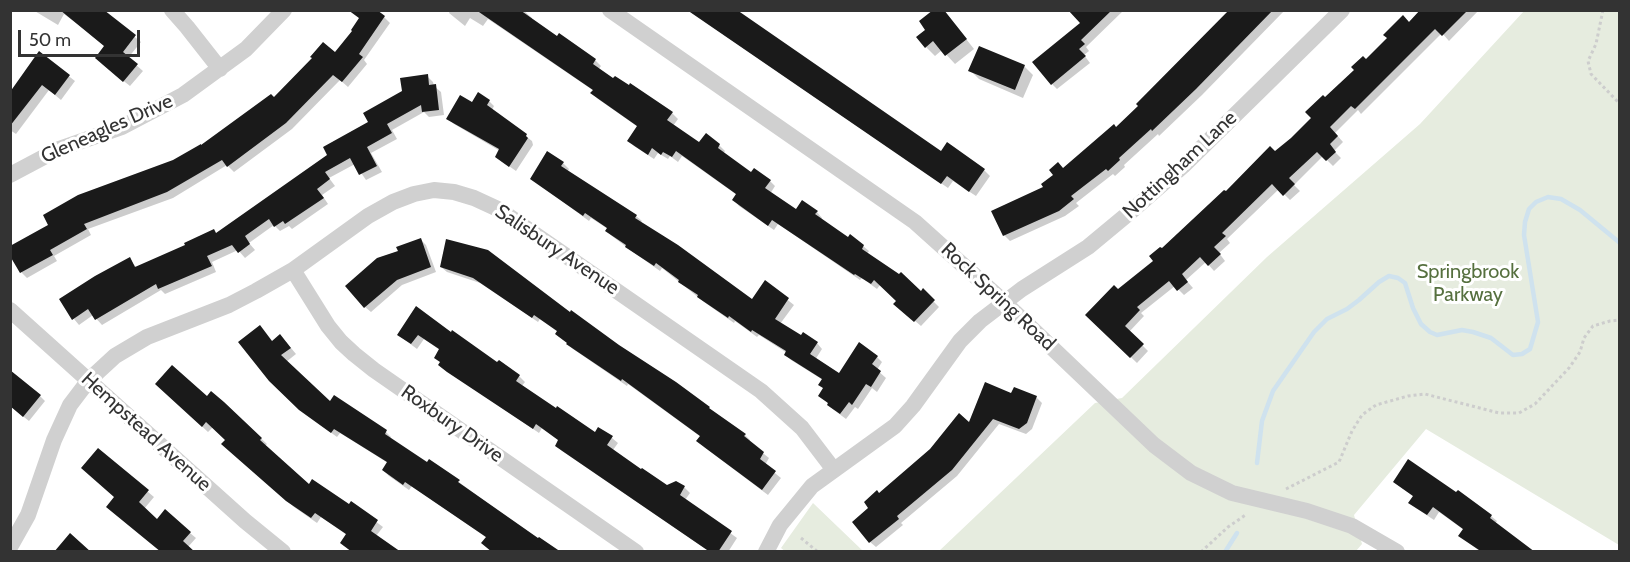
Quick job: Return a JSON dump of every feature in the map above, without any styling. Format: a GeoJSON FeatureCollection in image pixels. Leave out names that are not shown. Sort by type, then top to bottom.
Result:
{"type":"FeatureCollection","features":[{"type":"Feature","properties":{"kind":"street"},"geometry":{"type":"LineString","coordinates":[[172,10],[220,69]]}},
{"type":"Feature","properties":{"kind":"street","name":"Gleneagles Drive"},"geometry":{"type":"LineString","coordinates":[[10,175],[59,149],[122,127],[183,95],[255,41],[284,10]]}},
{"type":"Feature","properties":{"kind":"street","name":"Rock Spring Road"},"geometry":{"type":"LineString","coordinates":[[610,10],[915,222],[1004,302],[1154,445],[1191,473],[1232,493],[1307,511],[1352,526],[1397,552]]}},
{"type":"Feature","properties":{"kind":"street","name":"Nottingham Lane"},"geometry":{"type":"LineString","coordinates":[[766,552],[780,525],[812,486],[895,426],[913,406],[960,341],[980,321],[1004,302],[1088,247],[1135,208],[1183,166],[1342,10]]}},
{"type":"Feature","properties":{"kind":"street","name":"Salisbury Avenue"},"geometry":{"type":"LineString","coordinates":[[10,547],[28,515],[54,440],[70,405],[89,380],[114,356],[147,337],[229,305],[293,270],[368,216],[393,202],[434,190],[454,192],[474,198],[500,210],[761,391],[802,428],[834,470]]}},
{"type":"Feature","properties":{"kind":"street","name":"Roxbury Drive"},"geometry":{"type":"LineString","coordinates":[[293,270],[328,326],[340,342],[354,354],[636,552]]}},
{"type":"Feature","properties":{"kind":"street","name":"Hempstead Avenue"},"geometry":{"type":"LineString","coordinates":[[10,310],[245,522],[283,552]]}},
{"type":"Feature","properties":{"kind":"path"},"geometry":{"type":"LineString","coordinates":[[1603,10],[1596,44],[1588,61],[1591,74],[1620,104]]}},
{"type":"Feature","properties":{"kind":"path"},"geometry":{"type":"LineString","coordinates":[[1201,552],[1238,519],[1296,483],[1325,471],[1339,462],[1352,431],[1362,415],[1376,405],[1425,394],[1499,413],[1519,413],[1535,404],[1569,368],[1580,352],[1584,338],[1593,326],[1620,320]]}},
{"type":"Feature","properties":{"kind":"path"},"geometry":{"type":"LineString","coordinates":[[801,538],[818,552]]}},
{"type":"Feature","properties":{"kind":"green space","name":"Springbrook Parkway"},"geometry":{"type":"Polygon","coordinates":[[[1524,11],[1619,11],[1619,545],[1426,429],[1354,515],[1362,544],[1356,551],[938,552],[1095,403],[1122,398],[1267,257],[1420,124],[1524,11]]]}},
{"type":"Feature","properties":{"kind":"green space"},"geometry":{"type":"Polygon","coordinates":[[[813,503],[863,551],[786,552],[781,548],[813,503]]]}},
{"type":"Feature","properties":{"kind":"building"},"geometry":{"type":"Polygon","coordinates":[[[60,10],[104,10],[136,35],[123,52],[138,64],[123,82],[95,58],[104,46],[60,10]]]}},
{"type":"Feature","properties":{"kind":"building"},"geometry":{"type":"Polygon","coordinates":[[[348,10],[377,10],[385,16],[359,54],[363,57],[342,82],[333,75],[286,123],[227,167],[222,160],[167,192],[84,224],[87,229],[50,250],[53,255],[20,273],[10,256],[10,246],[48,225],[43,215],[78,195],[173,160],[201,145],[271,94],[274,97],[312,58],[310,57],[323,42],[335,52],[359,18],[348,10]]]}},
{"type":"Feature","properties":{"kind":"building"},"geometry":{"type":"Polygon","coordinates":[[[476,10],[520,10],[557,36],[559,33],[596,59],[593,64],[613,78],[615,76],[629,85],[630,83],[673,112],[667,120],[699,142],[706,133],[720,144],[718,148],[751,172],[754,168],[771,180],[765,188],[796,209],[802,200],[818,211],[815,214],[848,237],[850,234],[864,245],[862,249],[899,274],[901,272],[921,291],[923,288],[935,300],[914,322],[893,304],[896,301],[874,280],[871,284],[854,275],[772,220],[768,226],[732,200],[736,194],[676,151],[672,157],[663,152],[661,155],[652,148],[648,155],[627,141],[637,126],[590,93],[593,90],[476,10]]]}},
{"type":"Feature","properties":{"kind":"building"},"geometry":{"type":"Polygon","coordinates":[[[687,10],[737,10],[941,151],[947,142],[985,169],[969,192],[947,176],[941,184],[687,10]]]}},
{"type":"Feature","properties":{"kind":"building"},"geometry":{"type":"Polygon","coordinates":[[[933,10],[944,10],[967,39],[945,56],[933,41],[925,48],[916,37],[925,30],[919,21],[933,10]]]}},
{"type":"Feature","properties":{"kind":"building"},"geometry":{"type":"Polygon","coordinates":[[[1068,10],[1112,10],[1081,40],[1085,44],[1079,49],[1086,56],[1051,85],[1032,62],[1080,23],[1068,10]]]}},
{"type":"Feature","properties":{"kind":"building"},"geometry":{"type":"Polygon","coordinates":[[[1229,10],[1273,10],[1196,89],[1152,131],[1151,129],[1119,158],[1120,160],[1108,171],[1106,169],[1071,196],[1074,199],[1059,211],[1003,236],[991,211],[1043,187],[1041,184],[1053,175],[1049,170],[1058,162],[1063,168],[1114,124],[1116,127],[1229,10]]]}},
{"type":"Feature","properties":{"kind":"building"},"geometry":{"type":"Polygon","coordinates":[[[1420,10],[1468,10],[1442,36],[1435,29],[1355,109],[1351,106],[1330,127],[1338,136],[1330,144],[1336,152],[1326,161],[1317,152],[1289,178],[1295,184],[1283,196],[1272,184],[1222,233],[1226,236],[1214,247],[1221,254],[1208,266],[1200,257],[1182,274],[1188,282],[1177,291],[1169,281],[1137,307],[1140,310],[1125,326],[1144,344],[1130,358],[1085,315],[1114,285],[1118,289],[1153,261],[1149,256],[1160,247],[1162,248],[1224,190],[1226,191],[1270,146],[1275,151],[1291,138],[1311,118],[1305,112],[1354,70],[1351,67],[1363,56],[1366,59],[1387,38],[1383,35],[1403,15],[1409,22],[1420,10]]]}},
{"type":"Feature","properties":{"kind":"building"},"geometry":{"type":"Polygon","coordinates":[[[979,46],[1025,65],[1015,90],[968,71],[979,46]]]}},
{"type":"Feature","properties":{"kind":"building"},"geometry":{"type":"Polygon","coordinates":[[[39,51],[70,75],[55,95],[42,85],[10,126],[10,92],[39,51]]]}},
{"type":"Feature","properties":{"kind":"building"},"geometry":{"type":"Polygon","coordinates":[[[428,74],[429,85],[436,84],[439,110],[422,112],[421,105],[387,124],[392,133],[367,147],[377,166],[359,175],[350,158],[325,172],[330,179],[317,189],[324,198],[285,224],[283,221],[274,227],[269,219],[245,236],[250,244],[238,253],[232,245],[207,256],[212,266],[158,289],[156,284],[95,320],[88,309],[72,320],[59,299],[130,257],[135,267],[185,245],[184,243],[214,229],[216,233],[327,155],[323,147],[368,122],[363,113],[402,91],[400,78],[428,74]]]}},
{"type":"Feature","properties":{"kind":"building"},"geometry":{"type":"Polygon","coordinates":[[[478,92],[490,100],[487,105],[527,134],[528,138],[509,167],[495,157],[499,149],[446,119],[460,95],[472,102],[478,92]]]}},
{"type":"Feature","properties":{"kind":"building"},"geometry":{"type":"Polygon","coordinates":[[[547,151],[564,162],[561,166],[637,215],[635,218],[678,245],[752,299],[765,280],[789,298],[775,319],[801,335],[803,332],[818,342],[810,354],[839,373],[859,342],[878,356],[872,364],[881,371],[871,387],[866,384],[852,405],[849,402],[840,414],[827,405],[828,403],[818,396],[823,388],[818,385],[822,379],[784,355],[786,351],[752,330],[751,332],[729,316],[728,318],[697,297],[698,295],[656,263],[654,266],[625,247],[626,245],[605,231],[607,228],[585,213],[583,216],[530,179],[547,151]]]}},
{"type":"Feature","properties":{"kind":"building"},"geometry":{"type":"Polygon","coordinates":[[[421,238],[431,267],[397,280],[364,308],[345,286],[377,258],[398,251],[396,247],[421,238]]]}},
{"type":"Feature","properties":{"kind":"building"},"geometry":{"type":"Polygon","coordinates":[[[446,239],[488,250],[570,312],[571,310],[676,382],[746,434],[744,436],[764,452],[760,459],[776,471],[762,490],[696,441],[700,436],[622,379],[621,381],[566,344],[555,334],[557,331],[534,315],[532,318],[473,278],[440,267],[446,239]]]}},
{"type":"Feature","properties":{"kind":"building"},"geometry":{"type":"Polygon","coordinates":[[[416,306],[451,332],[452,330],[497,362],[499,360],[520,375],[516,381],[556,408],[557,406],[595,432],[598,427],[613,436],[607,445],[641,469],[667,485],[676,481],[685,486],[680,495],[732,531],[718,552],[710,552],[555,446],[558,440],[536,424],[533,429],[447,372],[438,365],[440,362],[434,358],[439,349],[418,335],[411,344],[397,335],[416,306]]]}},
{"type":"Feature","properties":{"kind":"building"},"geometry":{"type":"Polygon","coordinates":[[[260,325],[272,341],[280,334],[291,348],[281,355],[330,401],[334,395],[387,430],[385,434],[427,462],[429,459],[460,480],[458,482],[561,552],[492,552],[481,543],[486,537],[405,482],[403,485],[382,470],[387,462],[334,429],[331,433],[299,410],[269,381],[238,342],[260,325]]]}},
{"type":"Feature","properties":{"kind":"building"},"geometry":{"type":"Polygon","coordinates":[[[172,365],[207,396],[211,391],[224,402],[262,438],[260,440],[309,484],[312,479],[349,504],[351,501],[378,520],[371,531],[401,552],[352,552],[340,543],[346,534],[315,513],[311,518],[286,501],[221,444],[225,440],[206,422],[202,427],[155,384],[172,365]]]}},
{"type":"Feature","properties":{"kind":"building"},"geometry":{"type":"Polygon","coordinates":[[[10,370],[41,395],[23,417],[10,406],[10,370]]]}},
{"type":"Feature","properties":{"kind":"building"},"geometry":{"type":"Polygon","coordinates":[[[985,382],[1011,393],[1014,387],[1037,396],[1027,423],[1019,429],[993,419],[952,470],[869,543],[852,522],[868,508],[864,502],[877,490],[879,493],[930,449],[959,413],[969,422],[985,382]]]}},
{"type":"Feature","properties":{"kind":"building"},"geometry":{"type":"Polygon","coordinates":[[[98,448],[149,490],[139,502],[157,519],[165,509],[191,532],[183,541],[195,552],[161,552],[106,507],[114,497],[81,468],[98,448]]]}},
{"type":"Feature","properties":{"kind":"building"},"geometry":{"type":"Polygon","coordinates":[[[1408,459],[1456,492],[1458,490],[1492,515],[1490,518],[1535,552],[1482,552],[1458,536],[1463,529],[1433,507],[1427,515],[1408,503],[1413,496],[1393,482],[1408,459]]]}},
{"type":"Feature","properties":{"kind":"building"},"geometry":{"type":"Polygon","coordinates":[[[70,533],[91,552],[54,552],[70,533]]]}},
{"type":"Feature","properties":{"kind":"waterway"},"geometry":{"type":"LineString","coordinates":[[1257,463],[1262,421],[1273,391],[1314,332],[1327,319],[1347,309],[1379,282],[1389,276],[1405,283],[1421,324],[1430,332],[1437,335],[1462,330],[1473,332],[1491,338],[1513,355],[1522,354],[1530,349],[1538,322],[1524,235],[1529,209],[1536,202],[1548,197],[1561,199],[1580,210],[1620,243]]}},
{"type":"Feature","properties":{"kind":"waterway"},"geometry":{"type":"LineString","coordinates":[[1225,552],[1237,533]]}}]}
